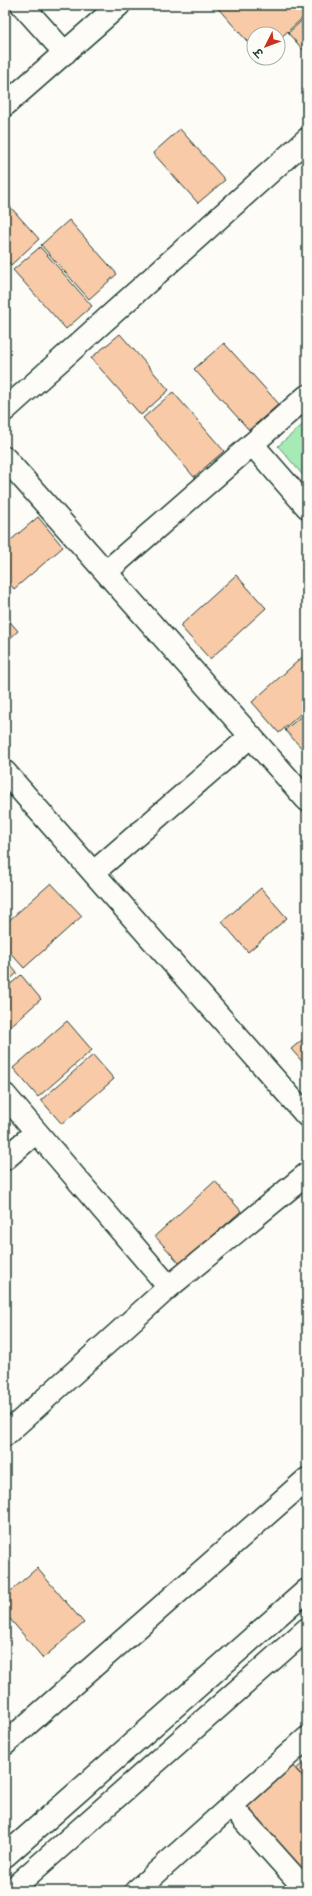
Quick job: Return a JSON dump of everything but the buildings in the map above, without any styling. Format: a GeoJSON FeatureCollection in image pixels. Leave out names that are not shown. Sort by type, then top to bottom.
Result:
{"type":"FeatureCollection","features":[{"type":"Feature","properties":{"kind":"street"},"geometry":{"type":"LineString","coordinates":[[22,5],[65,53]]}},
{"type":"Feature","properties":{"kind":"street"},"geometry":{"type":"LineString","coordinates":[[5,105],[119,5]]}},
{"type":"Feature","properties":{"kind":"street"},"geometry":{"type":"LineString","coordinates":[[5,410],[307,138]]}},
{"type":"Feature","properties":{"kind":"street"},"geometry":{"type":"LineString","coordinates":[[106,572],[307,396]]}},
{"type":"Feature","properties":{"kind":"street"},"geometry":{"type":"LineString","coordinates":[[252,444],[307,507]]}},
{"type":"Feature","properties":{"kind":"street"},"geometry":{"type":"LineString","coordinates":[[5,458],[307,800]]}},
{"type":"Feature","properties":{"kind":"street"},"geometry":{"type":"LineString","coordinates":[[94,872],[251,736]]}},
{"type":"Feature","properties":{"kind":"street"},"geometry":{"type":"LineString","coordinates":[[5,772],[307,1116]]}},
{"type":"Feature","properties":{"kind":"street"},"geometry":{"type":"LineString","coordinates":[[5,1095],[169,1287]]}},
{"type":"Feature","properties":{"kind":"street"},"geometry":{"type":"LineString","coordinates":[[5,1159],[36,1132]]}},
{"type":"Feature","properties":{"kind":"street"},"geometry":{"type":"LineString","coordinates":[[5,1435],[169,1287],[307,1174]]}},
{"type":"Feature","properties":{"kind":"street"},"geometry":{"type":"LineString","coordinates":[[5,1744],[307,1480]]}},
{"type":"Feature","properties":{"kind":"street"},"geometry":{"type":"LineString","coordinates":[[5,1856],[307,1590]]}},
{"type":"Feature","properties":{"kind":"street"},"geometry":{"type":"LineString","coordinates":[[10,1891],[307,1629]]}},
{"type":"Feature","properties":{"kind":"street"},"geometry":{"type":"LineString","coordinates":[[136,1891],[307,1738]]}},
{"type":"Feature","properties":{"kind":"street"},"geometry":{"type":"LineString","coordinates":[[231,1806],[307,1891]]}},
{"type":"Feature","properties":{"kind":"green space"},"geometry":{"type":"Polygon","coordinates":[[[307,421],[307,480],[278,446],[307,421]]]}}]}
